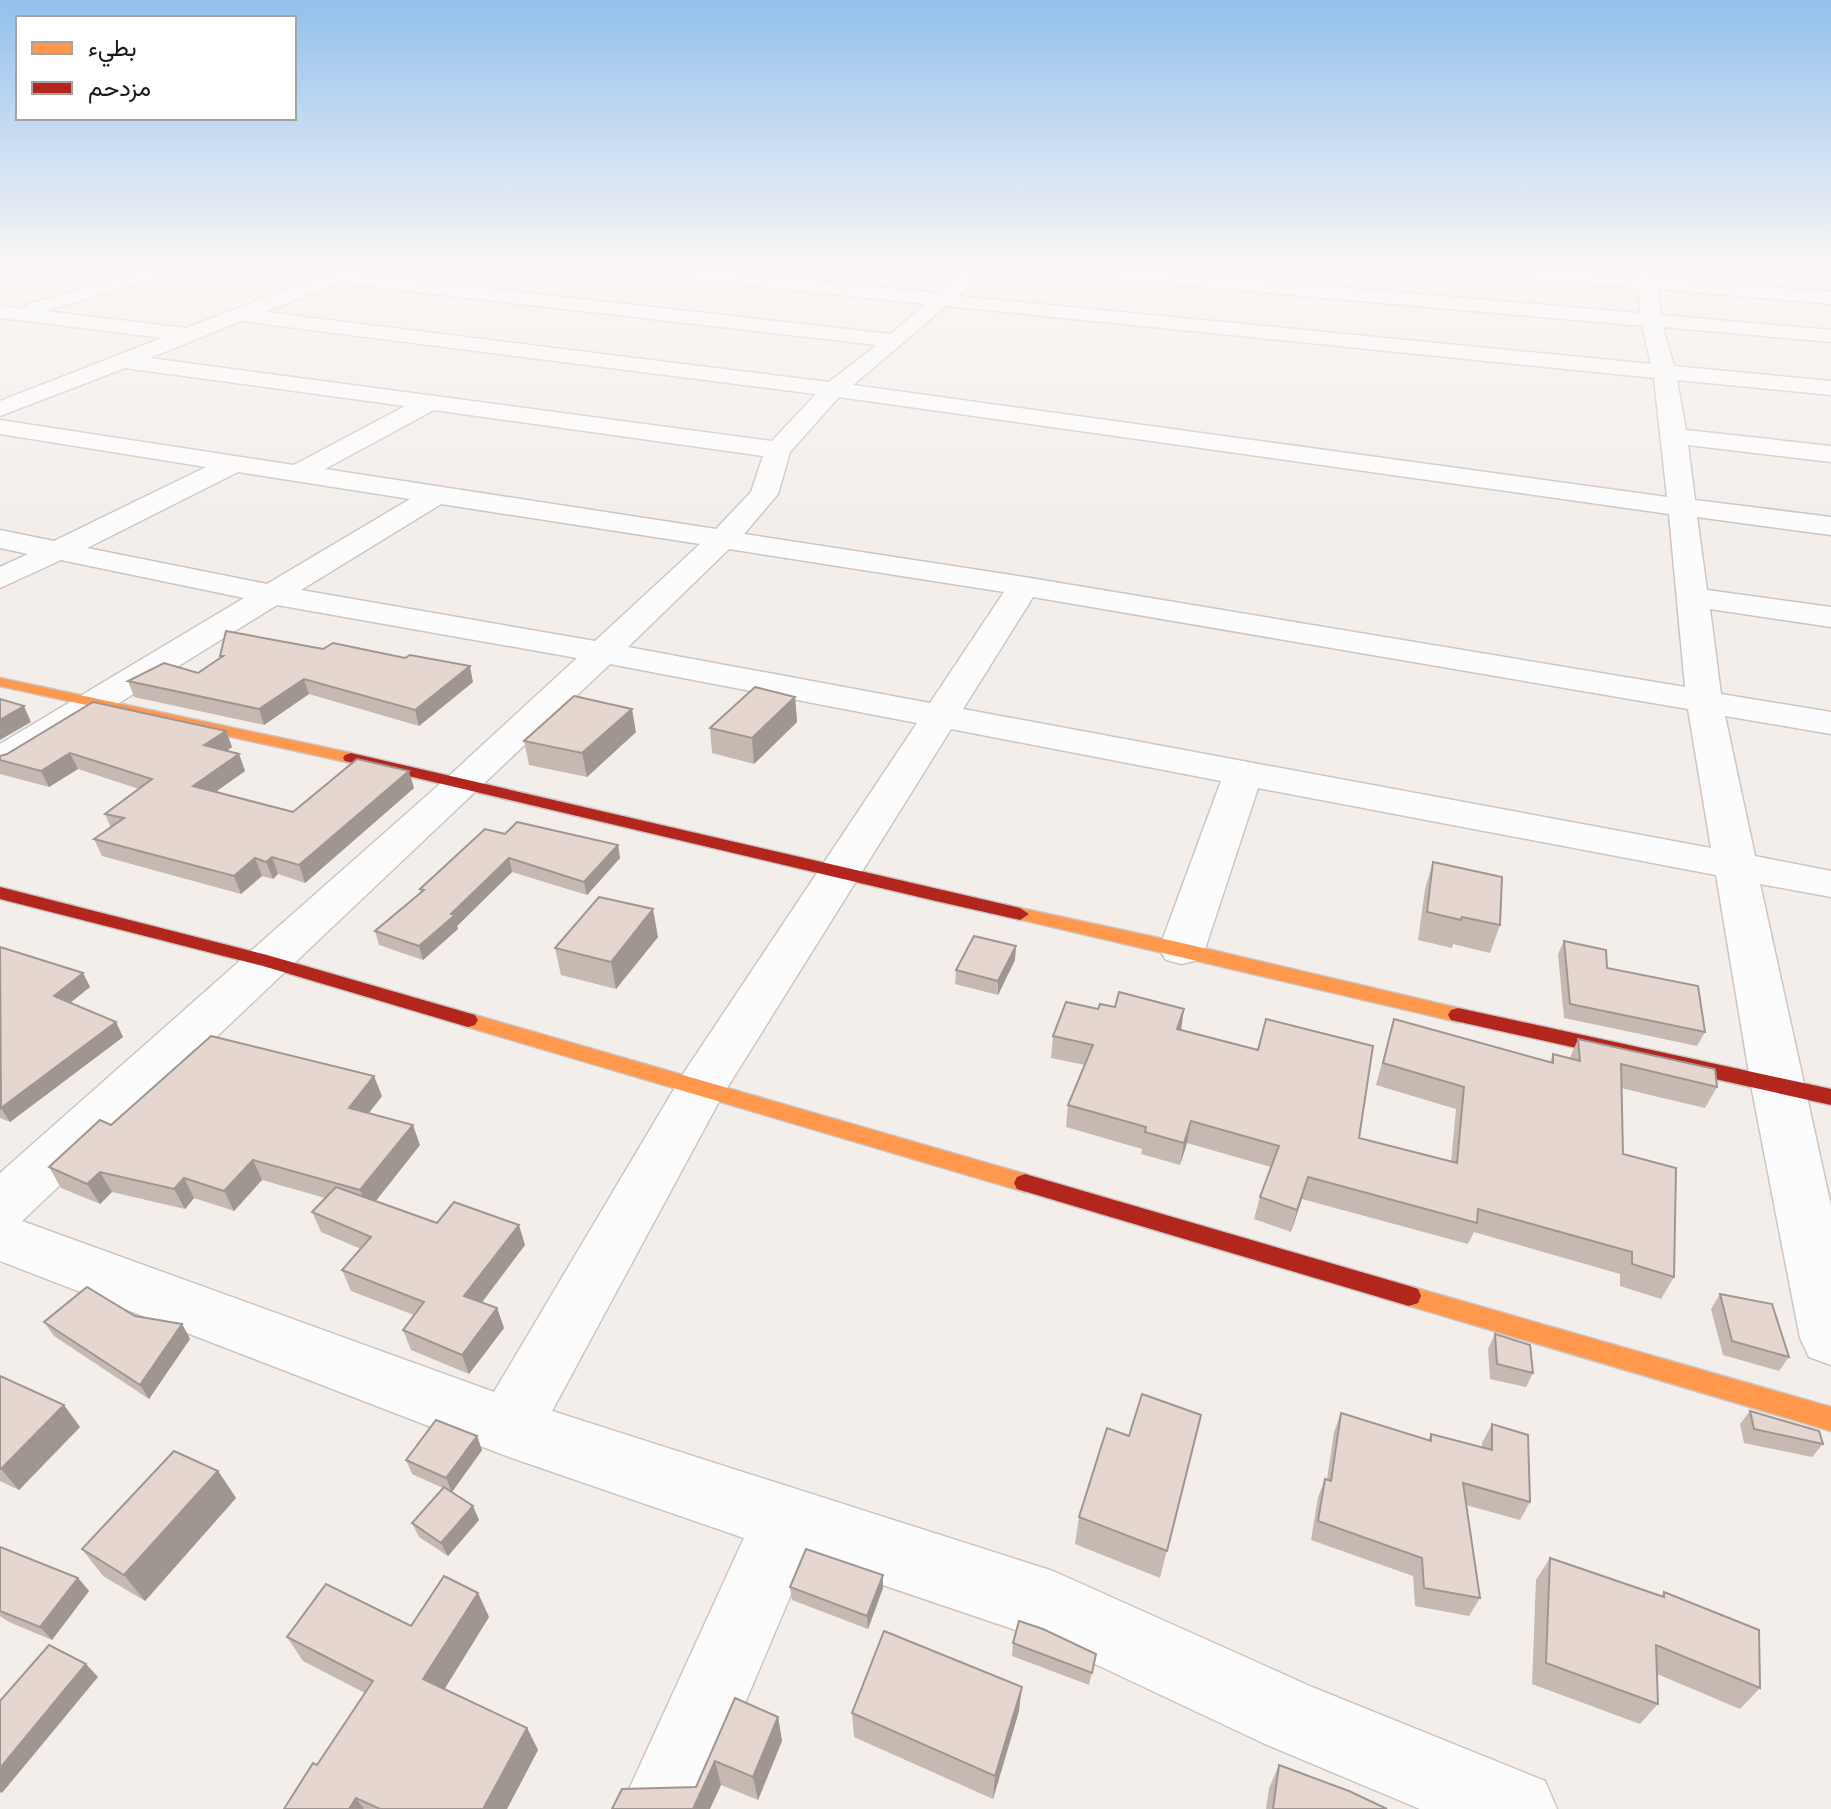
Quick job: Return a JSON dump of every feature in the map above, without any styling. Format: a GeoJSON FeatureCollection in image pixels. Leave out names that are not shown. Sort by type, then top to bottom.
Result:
{"type":"FeatureCollection","features":[{"type":"Feature","properties":{"kind":"street"},"geometry":{"type":"LineString","coordinates":[[0,409],[145,352]]}},
{"type":"Feature","properties":{"kind":"street"},"geometry":{"type":"LineString","coordinates":[[382,356],[390,352]]}},
{"type":"Feature","properties":{"kind":"street"},"geometry":{"type":"LineString","coordinates":[[534,352],[1201,438],[1683,508],[1831,526]]}},
{"type":"Feature","properties":{"kind":"street"},"geometry":{"type":"LineString","coordinates":[[569,357],[577,352]]}},
{"type":"Feature","properties":{"kind":"street"},"geometry":{"type":"LineString","coordinates":[[0,1207],[464,783],[722,540],[764,494],[778,450],[834,389],[881,352]]}},
{"type":"Feature","properties":{"kind":"street"},"geometry":{"type":"LineString","coordinates":[[1449,352],[1831,388]]}},
{"type":"Feature","properties":{"kind":"street"},"geometry":{"type":"LineString","coordinates":[[1660,352],[1674,436],[1704,700],[1777,1085],[1831,1338]]}},
{"type":"Feature","properties":{"kind":"street"},"geometry":{"type":"LineString","coordinates":[[124,361],[778,450]]}},
{"type":"Feature","properties":{"kind":"street"},"geometry":{"type":"LineString","coordinates":[[606,388],[644,365]]}},
{"type":"Feature","properties":{"kind":"street"},"geometry":{"type":"LineString","coordinates":[[317,387],[356,368]]}},
{"type":"Feature","properties":{"kind":"street"},"geometry":{"type":"LineString","coordinates":[[298,473],[432,402]]}},
{"type":"Feature","properties":{"kind":"street"},"geometry":{"type":"LineString","coordinates":[[556,419],[581,403]]}},
{"type":"Feature","properties":{"kind":"street"},"geometry":{"type":"LineString","coordinates":[[0,427],[1024,586],[1831,723]]}},
{"type":"Feature","properties":{"kind":"street"},"geometry":{"type":"LineString","coordinates":[[1674,436],[1831,454]]}},
{"type":"Feature","properties":{"kind":"street"},"geometry":{"type":"LineString","coordinates":[[0,579],[235,463]]}},
{"type":"Feature","properties":{"kind":"street"},"geometry":{"type":"LineString","coordinates":[[0,760],[436,495]]}},
{"type":"Feature","properties":{"kind":"street"},"geometry":{"type":"LineString","coordinates":[[0,539],[275,595],[601,652],[1831,884]]}},
{"type":"Feature","properties":{"kind":"street"},"geometry":{"type":"LineString","coordinates":[[509,1427],[701,1087],[1024,586]]}},
{"type":"Feature","properties":{"kind":"street"},"geometry":{"type":"LineString","coordinates":[[1690,597],[1831,617]]}},
{"type":"Feature","properties":{"kind":"street"},"geometry":{"type":"LineString","coordinates":[[0,682],[464,783],[836,875],[1182,949],[1448,1013],[1831,1097]]}},
{"type":"Feature","properties":{"kind":"street"},"geometry":{"type":"LineString","coordinates":[[1182,949],[1243,775]]}},
{"type":"Feature","properties":{"kind":"street"},"geometry":{"type":"LineString","coordinates":[[0,893],[267,961],[1831,1419]]}},
{"type":"Feature","properties":{"kind":"street"},"geometry":{"type":"LineString","coordinates":[[0,1237],[509,1427],[1053,1607],[1292,1717],[1517,1809]]}},
{"type":"Feature","properties":{"kind":"street"},"geometry":{"type":"LineString","coordinates":[[660,1809],[789,1518]]}},
{"type":"Feature","properties":{"kind":"building"},"geometry":{"type":"Polygon","coordinates":[[[226,631],[323,649],[333,643],[405,658],[410,655],[470,666],[415,710],[304,679],[259,709],[128,681],[164,663],[198,673],[223,656],[220,656],[226,631]]]}},
{"type":"Feature","properties":{"kind":"building"},"geometry":{"type":"Polygon","coordinates":[[[755,687],[795,697],[752,738],[710,728],[755,687]]]}},
{"type":"Feature","properties":{"kind":"building"},"geometry":{"type":"Polygon","coordinates":[[[574,696],[632,709],[582,753],[524,741],[574,696]]]}},
{"type":"Feature","properties":{"kind":"building"},"geometry":{"type":"Polygon","coordinates":[[[0,699],[24,706],[0,720],[0,699]]]}},
{"type":"Feature","properties":{"kind":"building"},"geometry":{"type":"Polygon","coordinates":[[[93,702],[226,731],[204,745],[239,754],[193,786],[293,812],[357,759],[409,771],[299,865],[272,857],[266,862],[255,858],[234,876],[94,839],[124,818],[105,814],[152,779],[70,753],[41,771],[0,760],[0,756],[93,702]]]}},
{"type":"Feature","properties":{"kind":"building"},"geometry":{"type":"Polygon","coordinates":[[[517,822],[618,845],[584,882],[509,858],[451,914],[455,915],[419,946],[375,931],[424,890],[420,889],[485,829],[505,834],[517,822]]]}},
{"type":"Feature","properties":{"kind":"building"},"geometry":{"type":"Polygon","coordinates":[[[1433,862],[1502,877],[1500,925],[1427,912],[1433,862]]]}},
{"type":"Feature","properties":{"kind":"building"},"geometry":{"type":"Polygon","coordinates":[[[599,897],[653,909],[611,962],[555,948],[599,897]]]}},
{"type":"Feature","properties":{"kind":"building"},"geometry":{"type":"Polygon","coordinates":[[[974,936],[1016,946],[998,981],[956,970],[974,936]]]}},
{"type":"Feature","properties":{"kind":"building"},"geometry":{"type":"Polygon","coordinates":[[[1564,941],[1606,950],[1607,968],[1698,986],[1705,1032],[1570,1004],[1564,941]]]}},
{"type":"Feature","properties":{"kind":"building"},"geometry":{"type":"Polygon","coordinates":[[[0,947],[83,973],[54,996],[116,1022],[1,1108],[0,947]]]}},
{"type":"Feature","properties":{"kind":"building"},"geometry":{"type":"Polygon","coordinates":[[[1119,992],[1184,1009],[1177,1029],[1258,1050],[1266,1019],[1373,1046],[1359,1138],[1457,1163],[1464,1087],[1383,1063],[1394,1019],[1553,1063],[1553,1054],[1580,1061],[1578,1039],[1715,1069],[1717,1087],[1621,1064],[1623,1154],[1676,1168],[1674,1277],[1632,1264],[1632,1252],[1478,1209],[1477,1223],[1308,1177],[1297,1210],[1260,1197],[1279,1146],[1191,1121],[1184,1143],[1145,1132],[1146,1127],[1068,1105],[1093,1045],[1053,1036],[1066,1002],[1098,1009],[1100,1004],[1115,1007],[1119,992]]]}},
{"type":"Feature","properties":{"kind":"building"},"geometry":{"type":"Polygon","coordinates":[[[211,1036],[374,1076],[349,1108],[413,1125],[360,1190],[253,1160],[224,1191],[184,1178],[174,1189],[100,1172],[87,1184],[49,1167],[100,1120],[111,1125],[211,1036]]]}},
{"type":"Feature","properties":{"kind":"building"},"geometry":{"type":"Polygon","coordinates":[[[336,1187],[437,1223],[454,1202],[519,1225],[464,1296],[497,1308],[462,1355],[403,1330],[424,1302],[342,1270],[371,1237],[312,1212],[336,1187]]]}},
{"type":"Feature","properties":{"kind":"building"},"geometry":{"type":"Polygon","coordinates":[[[87,1287],[135,1316],[182,1324],[140,1385],[44,1322],[87,1287]]]}},
{"type":"Feature","properties":{"kind":"building"},"geometry":{"type":"Polygon","coordinates":[[[1720,1294],[1772,1304],[1789,1357],[1732,1341],[1720,1294]]]}},
{"type":"Feature","properties":{"kind":"building"},"geometry":{"type":"Polygon","coordinates":[[[1495,1334],[1530,1345],[1533,1373],[1497,1364],[1495,1334]]]}},
{"type":"Feature","properties":{"kind":"building"},"geometry":{"type":"Polygon","coordinates":[[[0,1376],[64,1405],[1,1469],[0,1468],[0,1376]]]}},
{"type":"Feature","properties":{"kind":"building"},"geometry":{"type":"Polygon","coordinates":[[[1142,1394],[1201,1415],[1167,1551],[1079,1517],[1107,1428],[1129,1436],[1142,1394]]]}},
{"type":"Feature","properties":{"kind":"building"},"geometry":{"type":"Polygon","coordinates":[[[1750,1411],[1819,1431],[1823,1444],[1754,1429],[1750,1411]]]}},
{"type":"Feature","properties":{"kind":"building"},"geometry":{"type":"Polygon","coordinates":[[[1341,1413],[1431,1441],[1431,1434],[1492,1450],[1492,1424],[1528,1435],[1530,1502],[1463,1483],[1480,1598],[1424,1588],[1422,1558],[1318,1521],[1325,1479],[1331,1481],[1341,1413]]]}},
{"type":"Feature","properties":{"kind":"building"},"geometry":{"type":"Polygon","coordinates":[[[436,1420],[477,1436],[446,1478],[406,1460],[436,1420]]]}},
{"type":"Feature","properties":{"kind":"building"},"geometry":{"type":"Polygon","coordinates":[[[174,1451],[218,1471],[124,1575],[82,1549],[174,1451]]]}},
{"type":"Feature","properties":{"kind":"building"},"geometry":{"type":"Polygon","coordinates":[[[444,1487],[473,1506],[441,1543],[412,1523],[444,1487]]]}},
{"type":"Feature","properties":{"kind":"building"},"geometry":{"type":"Polygon","coordinates":[[[0,1547],[78,1578],[40,1627],[0,1611],[0,1547]]]}},
{"type":"Feature","properties":{"kind":"building"},"geometry":{"type":"Polygon","coordinates":[[[806,1549],[883,1575],[867,1616],[790,1587],[806,1549]]]}},
{"type":"Feature","properties":{"kind":"building"},"geometry":{"type":"Polygon","coordinates":[[[1550,1558],[1664,1597],[1664,1592],[1759,1630],[1760,1688],[1656,1645],[1658,1704],[1546,1663],[1550,1558]]]}},
{"type":"Feature","properties":{"kind":"building"},"geometry":{"type":"Polygon","coordinates":[[[444,1576],[478,1593],[423,1679],[527,1728],[483,1809],[380,1809],[356,1798],[349,1809],[284,1809],[313,1763],[317,1765],[373,1681],[287,1637],[326,1584],[411,1626],[444,1576]]]}},
{"type":"Feature","properties":{"kind":"building"},"geometry":{"type":"Polygon","coordinates":[[[1019,1621],[1096,1654],[1092,1673],[1013,1643],[1019,1621]]]}},
{"type":"Feature","properties":{"kind":"building"},"geometry":{"type":"Polygon","coordinates":[[[884,1631],[1022,1687],[995,1776],[852,1713],[884,1631]]]}},
{"type":"Feature","properties":{"kind":"building"},"geometry":{"type":"Polygon","coordinates":[[[49,1645],[86,1664],[0,1768],[0,1701],[49,1645]]]}},
{"type":"Feature","properties":{"kind":"building"},"geometry":{"type":"Polygon","coordinates":[[[735,1698],[778,1717],[753,1777],[715,1761],[693,1809],[612,1809],[622,1789],[696,1787],[735,1698]]]}},
{"type":"Feature","properties":{"kind":"building"},"geometry":{"type":"Polygon","coordinates":[[[1279,1765],[1349,1791],[1387,1809],[1273,1809],[1279,1765]]]}},
{"type":"Feature","properties":{"kind":"traffic: slow"},"geometry":{"type":"LineString","coordinates":[[0,682],[351,758]]}},
{"type":"Feature","properties":{"kind":"traffic: slow"},"geometry":{"type":"LineString","coordinates":[[1020,914],[1458,1015]]}},
{"type":"Feature","properties":{"kind":"traffic: slow"},"geometry":{"type":"LineString","coordinates":[[468,1020],[1025,1183]]}},
{"type":"Feature","properties":{"kind":"traffic: slow"},"geometry":{"type":"LineString","coordinates":[[1409,1296],[1831,1419]]}},
{"type":"Feature","properties":{"kind":"traffic: jam"},"geometry":{"type":"LineString","coordinates":[[351,758],[1020,914]]}},
{"type":"Feature","properties":{"kind":"traffic: jam"},"geometry":{"type":"LineString","coordinates":[[0,893],[267,961],[468,1020]]}},
{"type":"Feature","properties":{"kind":"traffic: jam"},"geometry":{"type":"LineString","coordinates":[[1458,1015],[1831,1097]]}},
{"type":"Feature","properties":{"kind":"traffic: jam"},"geometry":{"type":"LineString","coordinates":[[1025,1183],[1409,1296]]}}]}
